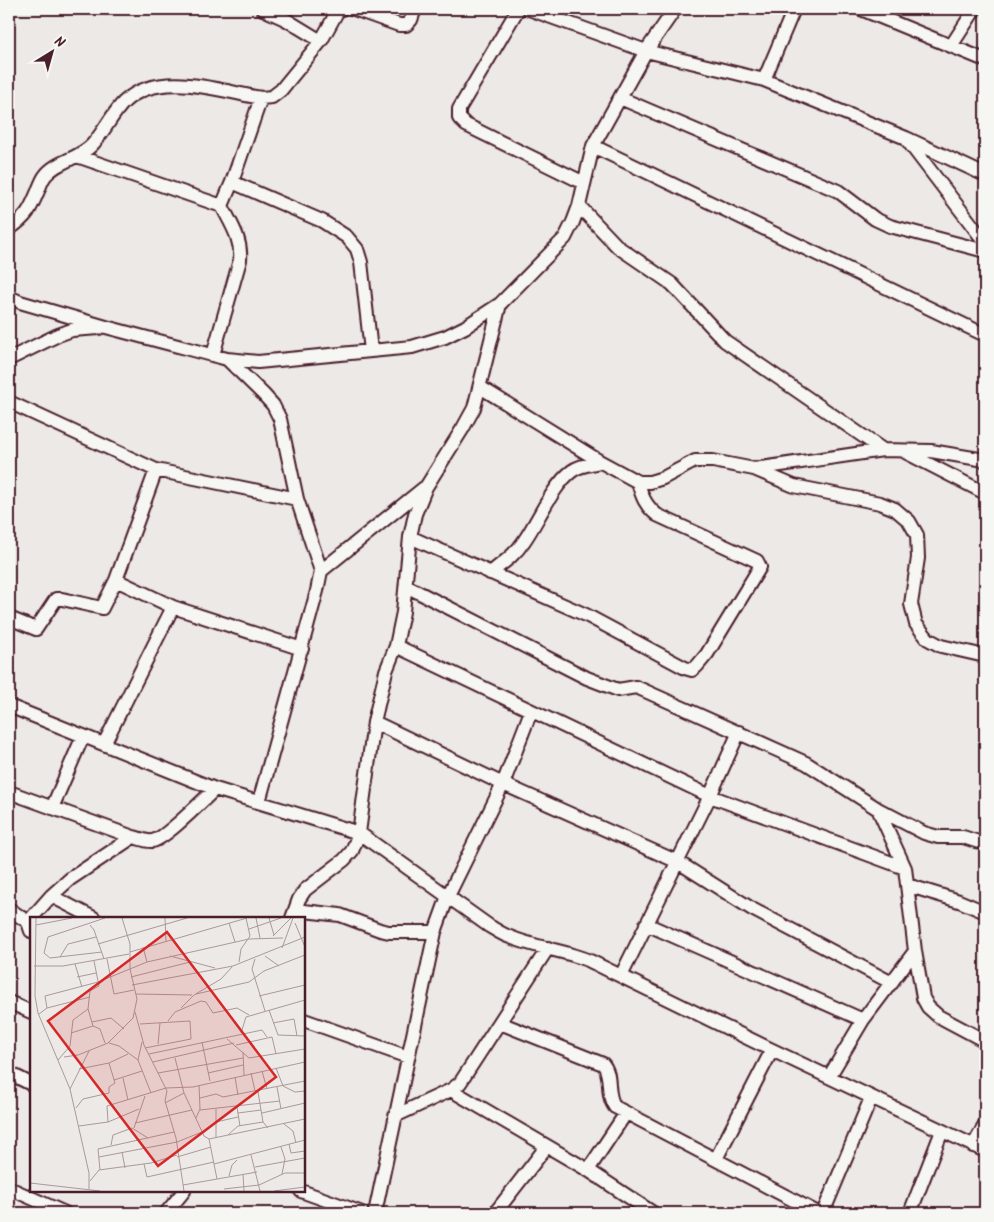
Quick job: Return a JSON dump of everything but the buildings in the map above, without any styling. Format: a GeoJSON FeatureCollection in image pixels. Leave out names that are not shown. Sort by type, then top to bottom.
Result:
{"type":"FeatureCollection","features":[{"type":"Feature","properties":{"kind":"street"},"geometry":{"type":"LineString","coordinates":[[263,9],[287,14],[321,40]]}},
{"type":"Feature","properties":{"kind":"street"},"geometry":{"type":"LineString","coordinates":[[9,228],[29,213],[44,177],[55,166],[77,156],[91,145],[123,103],[134,94],[150,87],[179,83],[260,98],[272,97],[281,90],[321,40],[340,9]]}},
{"type":"Feature","properties":{"kind":"street"},"geometry":{"type":"LineString","coordinates":[[354,9],[406,26],[411,20],[415,9]]}},
{"type":"Feature","properties":{"kind":"street"},"geometry":{"type":"LineString","coordinates":[[518,9],[460,109],[459,118],[466,125],[584,182]]}},
{"type":"Feature","properties":{"kind":"street"},"geometry":{"type":"LineString","coordinates":[[530,9],[646,51],[764,80],[906,138],[985,175]]}},
{"type":"Feature","properties":{"kind":"street"},"geometry":{"type":"LineString","coordinates":[[9,296],[20,302],[106,327],[227,359],[258,362],[412,347],[446,337],[500,304],[565,238],[574,222],[579,206],[593,146],[646,51],[675,9]]}},
{"type":"Feature","properties":{"kind":"street"},"geometry":{"type":"LineString","coordinates":[[764,80],[794,9]]}},
{"type":"Feature","properties":{"kind":"street"},"geometry":{"type":"LineString","coordinates":[[861,9],[985,60]]}},
{"type":"Feature","properties":{"kind":"street"},"geometry":{"type":"LineString","coordinates":[[951,46],[975,9]]}},
{"type":"Feature","properties":{"kind":"street"},"geometry":{"type":"LineString","coordinates":[[222,206],[260,98]]}},
{"type":"Feature","properties":{"kind":"street"},"geometry":{"type":"LineString","coordinates":[[620,98],[838,191],[875,219],[890,226],[985,251]]}},
{"type":"Feature","properties":{"kind":"street"},"geometry":{"type":"LineString","coordinates":[[906,138],[985,242]]}},
{"type":"Feature","properties":{"kind":"street"},"geometry":{"type":"LineString","coordinates":[[593,146],[985,335]]}},
{"type":"Feature","properties":{"kind":"street"},"geometry":{"type":"LineString","coordinates":[[77,156],[222,206],[238,235],[241,250],[240,260],[213,355]]}},
{"type":"Feature","properties":{"kind":"street"},"geometry":{"type":"LineString","coordinates":[[232,182],[322,221],[347,237],[356,249],[361,262],[371,351]]}},
{"type":"Feature","properties":{"kind":"street"},"geometry":{"type":"LineString","coordinates":[[579,206],[618,247],[672,284],[725,342],[883,450]]}},
{"type":"Feature","properties":{"kind":"street"},"geometry":{"type":"LineString","coordinates":[[435,932],[389,932],[340,915],[294,914],[299,899],[305,890],[344,860],[352,851],[359,833],[374,722],[386,671],[396,646],[403,612],[410,537],[415,514],[426,486],[474,408],[500,304]]}},
{"type":"Feature","properties":{"kind":"street"},"geometry":{"type":"LineString","coordinates":[[9,359],[72,330],[106,327]]}},
{"type":"Feature","properties":{"kind":"street"},"geometry":{"type":"LineString","coordinates":[[227,359],[263,394],[280,418],[297,500],[321,571],[318,591],[259,802]]}},
{"type":"Feature","properties":{"kind":"street"},"geometry":{"type":"LineString","coordinates":[[480,387],[601,462],[638,482],[650,482],[663,478],[695,461],[714,461],[754,468],[794,486],[880,503],[895,509],[909,521],[917,535],[918,558],[911,604],[916,624],[928,639],[940,646],[985,656]]}},
{"type":"Feature","properties":{"kind":"street"},"geometry":{"type":"LineString","coordinates":[[9,402],[156,470],[297,500]]}},
{"type":"Feature","properties":{"kind":"street"},"geometry":{"type":"LineString","coordinates":[[754,468],[883,450],[931,451],[985,460]]}},
{"type":"Feature","properties":{"kind":"street"},"geometry":{"type":"LineString","coordinates":[[900,450],[985,493]]}},
{"type":"Feature","properties":{"kind":"street"},"geometry":{"type":"LineString","coordinates":[[490,572],[514,555],[567,475],[582,466],[601,462]]}},
{"type":"Feature","properties":{"kind":"street"},"geometry":{"type":"LineString","coordinates":[[9,618],[36,629],[56,599],[102,608],[116,580],[156,470]]}},
{"type":"Feature","properties":{"kind":"street"},"geometry":{"type":"LineString","coordinates":[[410,537],[586,615],[692,670],[707,654],[760,567],[757,561],[657,515],[648,508],[642,498],[638,482]]}},
{"type":"Feature","properties":{"kind":"street"},"geometry":{"type":"LineString","coordinates":[[321,571],[426,486]]}},
{"type":"Feature","properties":{"kind":"street"},"geometry":{"type":"LineString","coordinates":[[116,580],[173,607],[302,649]]}},
{"type":"Feature","properties":{"kind":"street"},"geometry":{"type":"LineString","coordinates":[[406,586],[587,678],[618,690],[636,688],[643,690],[806,763],[878,809],[931,836],[963,837],[984,841]]}},
{"type":"Feature","properties":{"kind":"street"},"geometry":{"type":"LineString","coordinates":[[104,744],[173,607]]}},
{"type":"Feature","properties":{"kind":"street"},"geometry":{"type":"LineString","coordinates":[[396,646],[710,796],[904,868]]}},
{"type":"Feature","properties":{"kind":"street"},"geometry":{"type":"LineString","coordinates":[[9,706],[215,788],[359,833],[489,926],[508,937],[570,953],[985,1151]]}},
{"type":"Feature","properties":{"kind":"street"},"geometry":{"type":"LineString","coordinates":[[375,1213],[435,932],[448,896],[503,784],[532,711]]}},
{"type":"Feature","properties":{"kind":"street"},"geometry":{"type":"LineString","coordinates":[[374,722],[503,784],[678,862],[752,909],[892,983]]}},
{"type":"Feature","properties":{"kind":"street"},"geometry":{"type":"LineString","coordinates":[[621,976],[710,796],[739,732]]}},
{"type":"Feature","properties":{"kind":"street"},"geometry":{"type":"LineString","coordinates":[[52,808],[83,736]]}},
{"type":"Feature","properties":{"kind":"street"},"geometry":{"type":"LineString","coordinates":[[9,792],[133,837],[152,841],[160,838],[215,788]]}},
{"type":"Feature","properties":{"kind":"street"},"geometry":{"type":"LineString","coordinates":[[878,809],[904,868],[923,998],[928,1007],[938,1016],[985,1042]]}},
{"type":"Feature","properties":{"kind":"street"},"geometry":{"type":"LineString","coordinates":[[36,917],[51,896],[70,879],[133,837]]}},
{"type":"Feature","properties":{"kind":"street"},"geometry":{"type":"LineString","coordinates":[[907,885],[959,901],[985,912]]}},
{"type":"Feature","properties":{"kind":"street"},"geometry":{"type":"LineString","coordinates":[[51,896],[92,917]]}},
{"type":"Feature","properties":{"kind":"street"},"geometry":{"type":"LineString","coordinates":[[9,909],[30,926]]}},
{"type":"Feature","properties":{"kind":"street"},"geometry":{"type":"LineString","coordinates":[[646,924],[863,1020]]}},
{"type":"Feature","properties":{"kind":"street"},"geometry":{"type":"LineString","coordinates":[[395,1116],[451,1090],[467,1074],[548,948]]}},
{"type":"Feature","properties":{"kind":"street"},"geometry":{"type":"LineString","coordinates":[[828,1077],[863,1020],[915,951]]}},
{"type":"Feature","properties":{"kind":"street"},"geometry":{"type":"LineString","coordinates":[[9,1002],[30,1012]]}},
{"type":"Feature","properties":{"kind":"street"},"geometry":{"type":"LineString","coordinates":[[305,1020],[408,1057]]}},
{"type":"Feature","properties":{"kind":"street"},"geometry":{"type":"LineString","coordinates":[[500,1023],[603,1064],[608,1070],[611,1101],[616,1107],[818,1213]]}},
{"type":"Feature","properties":{"kind":"street"},"geometry":{"type":"LineString","coordinates":[[716,1158],[772,1050]]}},
{"type":"Feature","properties":{"kind":"street"},"geometry":{"type":"LineString","coordinates":[[9,1073],[30,1084]]}},
{"type":"Feature","properties":{"kind":"street"},"geometry":{"type":"LineString","coordinates":[[451,1090],[588,1170],[653,1213]]}},
{"type":"Feature","properties":{"kind":"street"},"geometry":{"type":"LineString","coordinates":[[824,1213],[871,1098]]}},
{"type":"Feature","properties":{"kind":"street"},"geometry":{"type":"LineString","coordinates":[[588,1170],[626,1113]]}},
{"type":"Feature","properties":{"kind":"street"},"geometry":{"type":"LineString","coordinates":[[973,1146],[985,1125]]}},
{"type":"Feature","properties":{"kind":"street"},"geometry":{"type":"LineString","coordinates":[[910,1213],[942,1131]]}},
{"type":"Feature","properties":{"kind":"street"},"geometry":{"type":"LineString","coordinates":[[495,1213],[547,1146]]}},
{"type":"Feature","properties":{"kind":"street"},"geometry":{"type":"LineString","coordinates":[[9,1188],[65,1213]]}},
{"type":"Feature","properties":{"kind":"street"},"geometry":{"type":"LineString","coordinates":[[166,1213],[183,1192]]}},
{"type":"Feature","properties":{"kind":"street"},"geometry":{"type":"LineString","coordinates":[[304,1192],[362,1213]]}}]}
